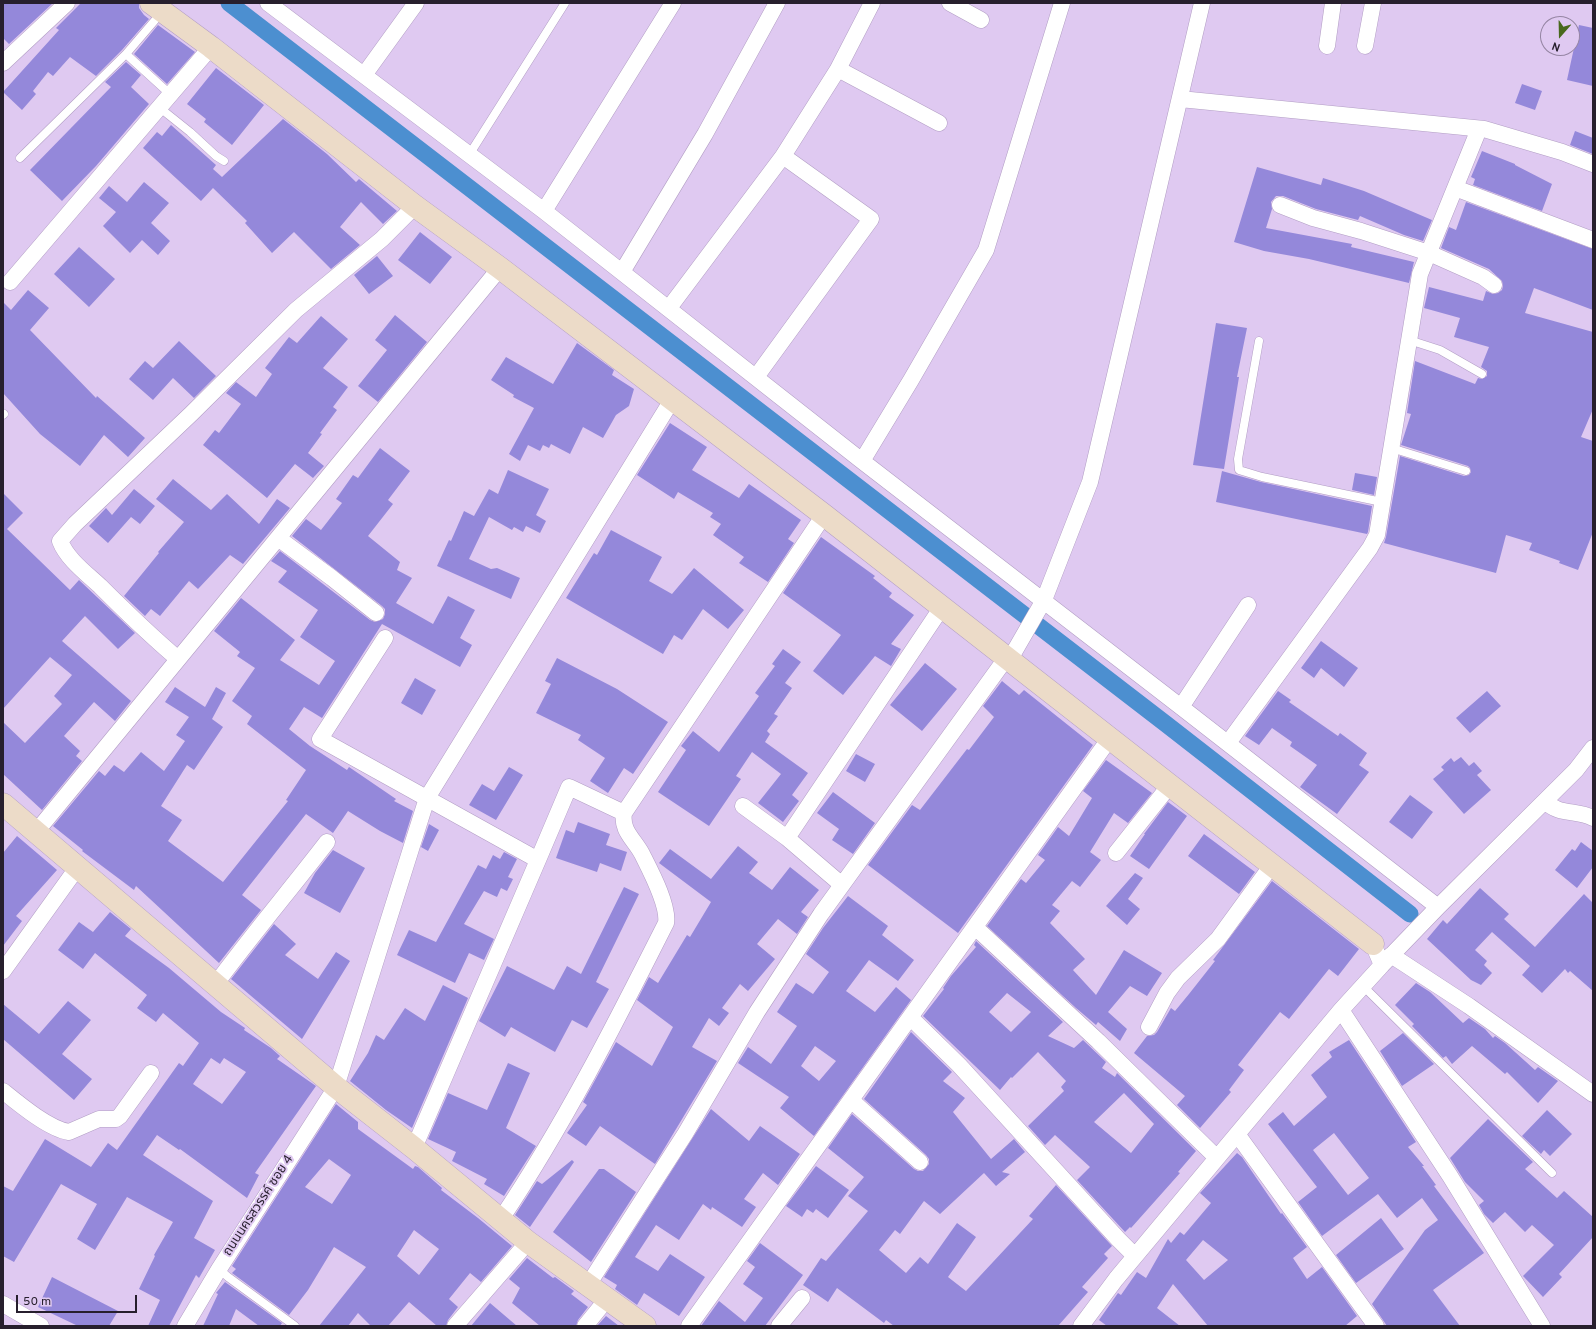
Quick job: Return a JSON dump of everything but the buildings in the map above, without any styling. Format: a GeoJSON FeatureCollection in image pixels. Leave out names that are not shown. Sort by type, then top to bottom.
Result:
{"type":"FeatureCollection","features":[{"type":"Feature","properties":{"kind":"street"},"geometry":{"type":"LineString","coordinates":[[3,63],[67,3]]}},
{"type":"Feature","properties":{"kind":"street"},"geometry":{"type":"LineString","coordinates":[[268,3],[544,211],[862,460],[1438,906]]}},
{"type":"Feature","properties":{"kind":"street"},"geometry":{"type":"LineString","coordinates":[[364,76],[416,3]]}},
{"type":"Feature","properties":{"kind":"street"},"geometry":{"type":"LineString","coordinates":[[544,211],[673,3]]}},
{"type":"Feature","properties":{"kind":"street"},"geometry":{"type":"LineString","coordinates":[[622,272],[705,134],[777,3]]}},
{"type":"Feature","properties":{"kind":"street"},"geometry":{"type":"LineString","coordinates":[[669,308],[783,156],[838,69],[872,3]]}},
{"type":"Feature","properties":{"kind":"street"},"geometry":{"type":"LineString","coordinates":[[950,3],[981,20]]}},
{"type":"Feature","properties":{"kind":"street"},"geometry":{"type":"LineString","coordinates":[[862,460],[911,380],[986,250],[1062,3]]}},
{"type":"Feature","properties":{"kind":"street"},"geometry":{"type":"LineString","coordinates":[[588,1285],[685,1134],[757,1012],[821,914],[1008,658],[1044,600],[1090,482],[1202,3]]}},
{"type":"Feature","properties":{"kind":"street"},"geometry":{"type":"LineString","coordinates":[[1327,46],[1333,3]]}},
{"type":"Feature","properties":{"kind":"street"},"geometry":{"type":"LineString","coordinates":[[1365,46],[1373,3]]}},
{"type":"Feature","properties":{"kind":"street"},"geometry":{"type":"LineString","coordinates":[[157,7],[415,206],[500,268],[824,515],[1373,944],[1387,960],[1469,1006],[1593,1094]]}},
{"type":"Feature","properties":{"kind":"street"},"geometry":{"type":"LineString","coordinates":[[10,282],[160,108],[210,47]]}},
{"type":"Feature","properties":{"kind":"street"},"geometry":{"type":"LineString","coordinates":[[838,69],[939,123]]}},
{"type":"Feature","properties":{"kind":"street"},"geometry":{"type":"LineString","coordinates":[[1180,99],[1479,129],[1562,152],[1593,164]]}},
{"type":"Feature","properties":{"kind":"street"},"geometry":{"type":"LineString","coordinates":[[1228,742],[1370,548],[1377,535],[1420,274],[1479,129]]}},
{"type":"Feature","properties":{"kind":"street"},"geometry":{"type":"LineString","coordinates":[[756,377],[871,219],[783,156]]}},
{"type":"Feature","properties":{"kind":"street"},"geometry":{"type":"LineString","coordinates":[[1455,188],[1593,240]]}},
{"type":"Feature","properties":{"kind":"street"},"geometry":{"type":"LineString","coordinates":[[1280,205],[1313,218],[1429,253],[1483,277],[1494,285]]}},
{"type":"Feature","properties":{"kind":"street"},"geometry":{"type":"LineString","coordinates":[[178,659],[141,626],[83,570],[63,548],[60,540],[296,310],[382,239],[415,206]]}},
{"type":"Feature","properties":{"kind":"street"},"geometry":{"type":"LineString","coordinates":[[36,832],[500,268]]}},
{"type":"Feature","properties":{"kind":"street","name":"ถนนนครสวรรค์ ซอย 4"},"geometry":{"type":"LineString","coordinates":[[185,1326],[219,1269],[336,1087],[427,798],[672,400]]}},
{"type":"Feature","properties":{"kind":"street"},"geometry":{"type":"LineString","coordinates":[[501,1219],[540,1160],[576,1096],[666,923],[665,910],[661,898],[642,853],[625,829],[622,822],[624,813],[824,515]]}},
{"type":"Feature","properties":{"kind":"street"},"geometry":{"type":"LineString","coordinates":[[278,538],[376,612]]}},
{"type":"Feature","properties":{"kind":"street"},"geometry":{"type":"LineString","coordinates":[[1181,707],[1248,605]]}},
{"type":"Feature","properties":{"kind":"street"},"geometry":{"type":"LineString","coordinates":[[787,838],[942,607]]}},
{"type":"Feature","properties":{"kind":"street"},"geometry":{"type":"LineString","coordinates":[[385,638],[320,739],[538,860]]}},
{"type":"Feature","properties":{"kind":"street"},"geometry":{"type":"LineString","coordinates":[[689,1326],[1110,738]]}},
{"type":"Feature","properties":{"kind":"street"},"geometry":{"type":"LineString","coordinates":[[1086,1324],[1116,1279],[1341,1010],[1438,906],[1576,770],[1593,748]]}},
{"type":"Feature","properties":{"kind":"street"},"geometry":{"type":"LineString","coordinates":[[1116,853],[1170,785]]}},
{"type":"Feature","properties":{"kind":"street"},"geometry":{"type":"LineString","coordinates":[[414,1148],[569,787],[624,813]]}},
{"type":"Feature","properties":{"kind":"street"},"geometry":{"type":"LineString","coordinates":[[1545,801],[1554,809],[1583,814],[1593,818]]}},
{"type":"Feature","properties":{"kind":"street"},"geometry":{"type":"LineString","coordinates":[[3,804],[336,1087],[414,1148],[528,1242],[645,1326]]}},
{"type":"Feature","properties":{"kind":"street"},"geometry":{"type":"LineString","coordinates":[[743,806],[787,838],[842,885]]}},
{"type":"Feature","properties":{"kind":"street"},"geometry":{"type":"LineString","coordinates":[[215,985],[327,842]]}},
{"type":"Feature","properties":{"kind":"street"},"geometry":{"type":"LineString","coordinates":[[1149,1027],[1167,993],[1178,978],[1218,939],[1272,865]]}},
{"type":"Feature","properties":{"kind":"street"},"geometry":{"type":"LineString","coordinates":[[3,971],[77,868]]}},
{"type":"Feature","properties":{"kind":"street"},"geometry":{"type":"LineString","coordinates":[[975,927],[1098,1041],[1217,1158]]}},
{"type":"Feature","properties":{"kind":"street"},"geometry":{"type":"LineString","coordinates":[[1341,1010],[1450,1176],[1542,1326]]}},
{"type":"Feature","properties":{"kind":"street"},"geometry":{"type":"LineString","coordinates":[[910,1017],[959,1065],[1118,1240],[1135,1256]]}},
{"type":"Feature","properties":{"kind":"street"},"geometry":{"type":"LineString","coordinates":[[3,1091],[36,1116],[56,1128],[69,1132],[99,1119],[116,1119],[120,1116],[151,1073]]}},
{"type":"Feature","properties":{"kind":"street"},"geometry":{"type":"LineString","coordinates":[[851,1100],[920,1162]]}},
{"type":"Feature","properties":{"kind":"street"},"geometry":{"type":"LineString","coordinates":[[1237,1134],[1376,1326]]}},
{"type":"Feature","properties":{"kind":"street"},"geometry":{"type":"LineString","coordinates":[[455,1326],[528,1242]]}},
{"type":"Feature","properties":{"kind":"street"},"geometry":{"type":"LineString","coordinates":[[779,1326],[802,1298]]}},
{"type":"Feature","properties":{"kind":"street"},"geometry":{"type":"LineString","coordinates":[[586,1326],[607,1299]]}},
{"type":"Feature","properties":{"kind":"street"},"geometry":{"type":"LineString","coordinates":[[3,1304],[41,1326]]}},
{"type":"Feature","properties":{"kind":"lane"},"geometry":{"type":"LineString","coordinates":[[469,155],[565,3]]}},
{"type":"Feature","properties":{"kind":"lane"},"geometry":{"type":"LineString","coordinates":[[20,158],[126,54],[157,7]]}},
{"type":"Feature","properties":{"kind":"lane"},"geometry":{"type":"LineString","coordinates":[[126,54],[171,95]]}},
{"type":"Feature","properties":{"kind":"lane"},"geometry":{"type":"LineString","coordinates":[[160,108],[190,132],[216,156],[224,161]]}},
{"type":"Feature","properties":{"kind":"lane"},"geometry":{"type":"LineString","coordinates":[[1409,340],[1440,350],[1482,374]]}},
{"type":"Feature","properties":{"kind":"lane"},"geometry":{"type":"LineString","coordinates":[[1259,341],[1238,459],[1239,470],[1297,485],[1382,502]]}},
{"type":"Feature","properties":{"kind":"lane"},"geometry":{"type":"LineString","coordinates":[[1391,448],[1466,471]]}},
{"type":"Feature","properties":{"kind":"lane"},"geometry":{"type":"LineString","coordinates":[[1363,986],[1552,1173]]}},
{"type":"Feature","properties":{"kind":"lane"},"geometry":{"type":"LineString","coordinates":[[219,1269],[295,1326]]}},
{"type":"Feature","properties":{"kind":"waterway"},"geometry":{"type":"LineString","coordinates":[[229,3],[1166,724],[1410,914]]}}]}
